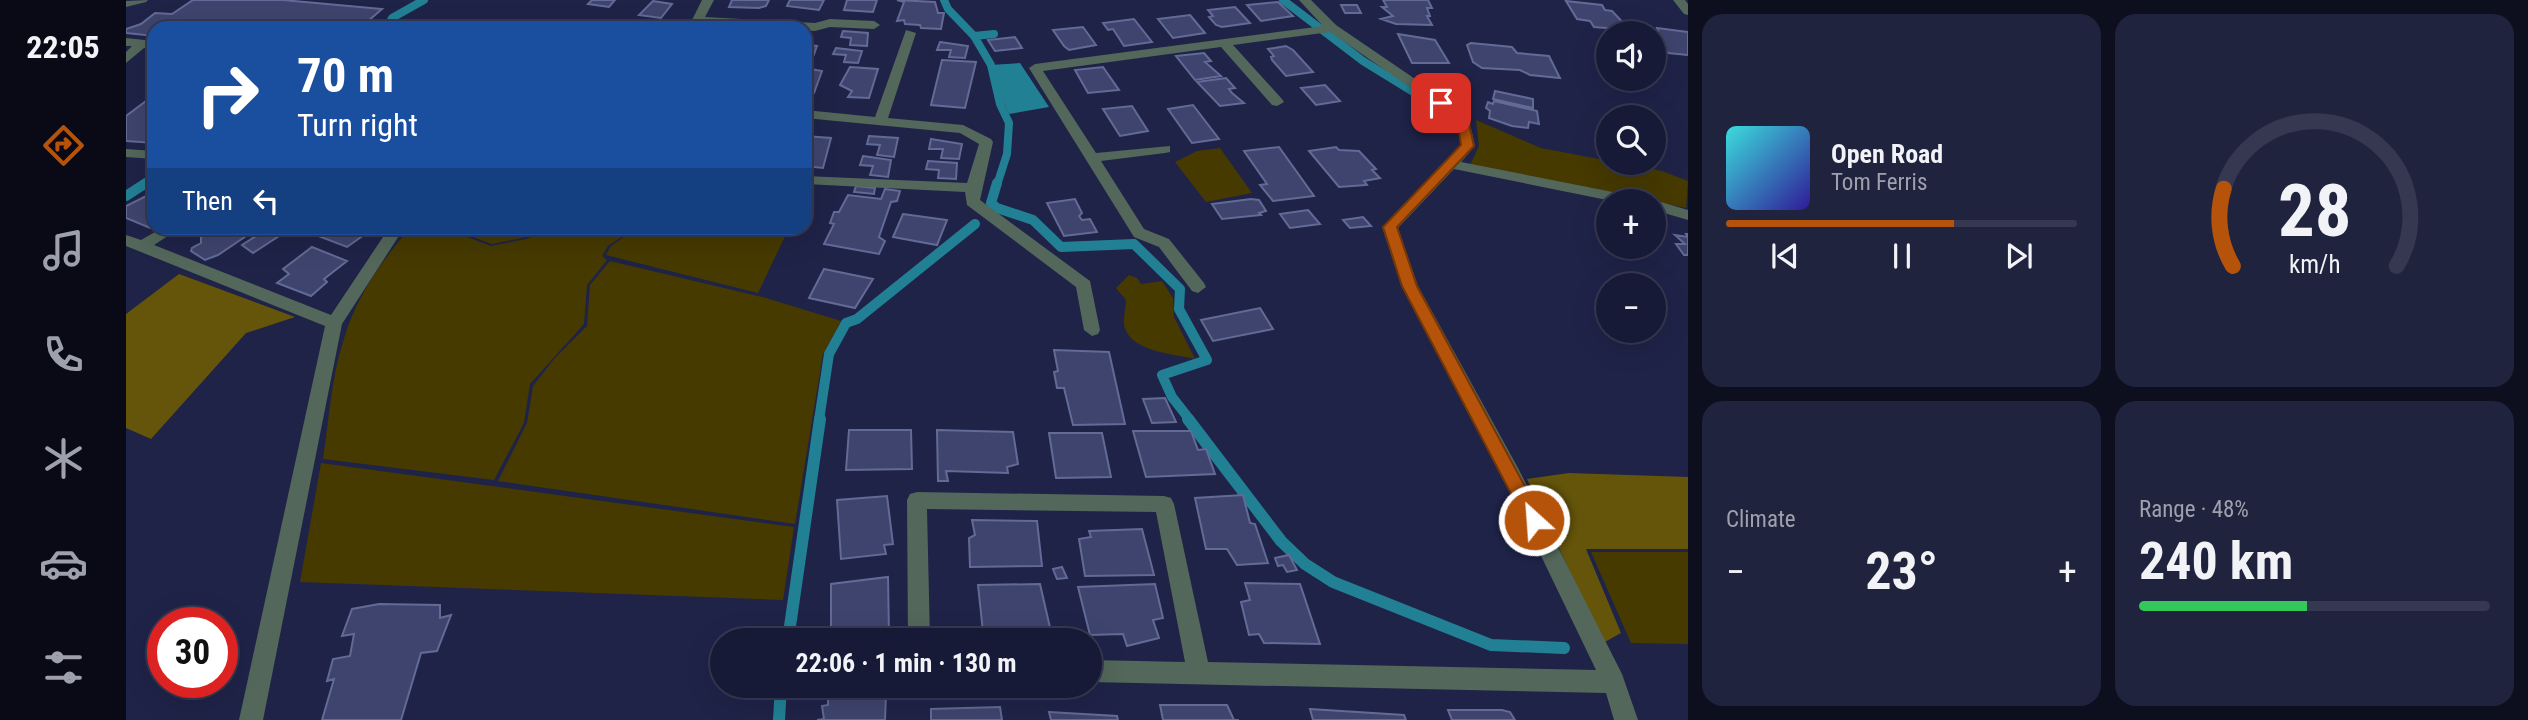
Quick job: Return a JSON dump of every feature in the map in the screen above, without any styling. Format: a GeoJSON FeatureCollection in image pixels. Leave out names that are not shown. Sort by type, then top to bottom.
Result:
{"type":"FeatureCollection","features":[{"type":"Feature","properties":{"kind":"street"},"geometry":{"type":"LineString","coordinates":[[126,4],[142,0]]}},
{"type":"Feature","properties":{"kind":"street"},"geometry":{"type":"LineString","coordinates":[[698,21],[708,0]]}},
{"type":"Feature","properties":{"kind":"street"},"geometry":{"type":"LineString","coordinates":[[1305,0],[1332,28],[1463,118],[1468,146],[1390,227],[1410,286],[1511,474],[1614,682],[1626,720]]}},
{"type":"Feature","properties":{"kind":"street"},"geometry":{"type":"LineString","coordinates":[[1679,0],[1688,12]]}},
{"type":"Feature","properties":{"kind":"street"},"geometry":{"type":"LineString","coordinates":[[812,27],[830,23],[874,25]]}},
{"type":"Feature","properties":{"kind":"street"},"geometry":{"type":"LineString","coordinates":[[1198,287],[1164,243],[1139,233],[1035,68],[1332,28]]}},
{"type":"Feature","properties":{"kind":"street"},"geometry":{"type":"LineString","coordinates":[[880,121],[910,33]]}},
{"type":"Feature","properties":{"kind":"street"},"geometry":{"type":"LineString","coordinates":[[126,42],[147,44]]}},
{"type":"Feature","properties":{"kind":"street"},"geometry":{"type":"LineString","coordinates":[[1224,42],[1277,102]]}},
{"type":"Feature","properties":{"kind":"street"},"geometry":{"type":"LineString","coordinates":[[126,59],[147,45]]}},
{"type":"Feature","properties":{"kind":"street"},"geometry":{"type":"LineString","coordinates":[[812,115],[963,129],[986,142],[973,188],[972,202],[1084,285],[1092,330]]}},
{"type":"Feature","properties":{"kind":"street"},"geometry":{"type":"LineString","coordinates":[[1092,158],[1165,149]]}},
{"type":"Feature","properties":{"kind":"street"},"geometry":{"type":"LineString","coordinates":[[126,153],[147,154]]}},
{"type":"Feature","properties":{"kind":"street"},"geometry":{"type":"LineString","coordinates":[[1450,164],[1596,194]]}},
{"type":"Feature","properties":{"kind":"street"},"geometry":{"type":"LineString","coordinates":[[812,180],[973,188]]}},
{"type":"Feature","properties":{"kind":"street"},"geometry":{"type":"LineString","coordinates":[[1666,209],[1688,215]]}},
{"type":"Feature","properties":{"kind":"street"},"geometry":{"type":"LineString","coordinates":[[134,243],[154,235]]}},
{"type":"Feature","properties":{"kind":"street"},"geometry":{"type":"LineString","coordinates":[[251,720],[334,323],[391,235]]}},
{"type":"Feature","properties":{"kind":"street"},"geometry":{"type":"LineString","coordinates":[[134,243],[334,323]]}},
{"type":"Feature","properties":{"kind":"street"},"geometry":{"type":"LineString","coordinates":[[919,628],[917,500],[1164,504],[1199,674]]}},
{"type":"Feature","properties":{"kind":"street"},"geometry":{"type":"LineString","coordinates":[[1102,671],[1614,682]]}},
{"type":"Feature","properties":{"kind":"shaded area"},"geometry":{"type":"Polygon","coordinates":[[[1020,63],[1049,107],[1009,114],[1004,103],[1000,104],[991,65],[1020,63]]]}},
{"type":"Feature","properties":{"kind":"shaded area"},"geometry":{"type":"Polygon","coordinates":[[[1476,120],[1541,148],[1596,158],[1596,175],[1666,175],[1666,173],[1688,181],[1686,208],[1666,204],[1666,189],[1596,190],[1470,165],[1479,146],[1476,120]]]}},
{"type":"Feature","properties":{"kind":"shaded area"},"geometry":{"type":"Polygon","coordinates":[[[1220,148],[1252,193],[1206,202],[1175,162],[1197,151],[1220,148]]]}},
{"type":"Feature","properties":{"kind":"shaded area"},"geometry":{"type":"Polygon","coordinates":[[[405,235],[462,235],[491,246],[536,235],[624,235],[608,246],[602,256],[607,260],[587,285],[584,324],[530,384],[524,423],[494,480],[323,459],[336,371],[348,326],[362,295],[389,253],[405,235]]]}},
{"type":"Feature","properties":{"kind":"shaded area"},"geometry":{"type":"Polygon","coordinates":[[[467,235],[531,235],[526,237],[492,244],[467,235]]]}},
{"type":"Feature","properties":{"kind":"shaded area"},"geometry":{"type":"Polygon","coordinates":[[[626,235],[786,235],[758,293],[606,255],[610,247],[626,235]]]}},
{"type":"Feature","properties":{"kind":"shaded area"},"geometry":{"type":"Polygon","coordinates":[[[610,261],[766,298],[841,321],[823,354],[795,524],[498,481],[527,423],[533,386],[554,359],[587,326],[590,285],[610,261]]]}},
{"type":"Feature","properties":{"kind":"shaded area"},"geometry":{"type":"Polygon","coordinates":[[[179,274],[295,317],[246,333],[151,439],[126,428],[126,314],[179,274]]]}},
{"type":"Feature","properties":{"kind":"shaded area"},"geometry":{"type":"Polygon","coordinates":[[[1129,275],[1137,278],[1141,284],[1162,281],[1173,298],[1174,317],[1195,359],[1155,351],[1129,336],[1124,322],[1126,300],[1116,288],[1129,275]]]}},
{"type":"Feature","properties":{"kind":"shaded area"},"geometry":{"type":"Polygon","coordinates":[[[321,463],[794,527],[783,600],[300,582],[321,463]]]}},
{"type":"Feature","properties":{"kind":"shaded area"},"geometry":{"type":"Polygon","coordinates":[[[1569,473],[1688,477],[1688,549],[1586,549],[1621,633],[1603,643],[1527,479],[1569,473]]]}},
{"type":"Feature","properties":{"kind":"shaded area"},"geometry":{"type":"Polygon","coordinates":[[[1591,552],[1688,552],[1688,644],[1631,643],[1591,552]]]}},
{"type":"Feature","properties":{"kind":"building"},"geometry":{"type":"Polygon","coordinates":[[[193,0],[283,0],[382,9],[368,21],[147,21],[147,35],[126,33],[126,29],[141,24],[155,13],[172,14],[193,0]]]}},
{"type":"Feature","properties":{"kind":"building"},"geometry":{"type":"Polygon","coordinates":[[[592,0],[615,0],[609,7],[588,4],[592,0]]]}},
{"type":"Feature","properties":{"kind":"building"},"geometry":{"type":"Polygon","coordinates":[[[732,0],[769,0],[766,6],[759,8],[729,7],[732,0]]]}},
{"type":"Feature","properties":{"kind":"building"},"geometry":{"type":"Polygon","coordinates":[[[790,0],[824,0],[819,10],[787,6],[790,0]]]}},
{"type":"Feature","properties":{"kind":"building"},"geometry":{"type":"Polygon","coordinates":[[[847,0],[877,0],[873,12],[844,10],[847,0]]]}},
{"type":"Feature","properties":{"kind":"building"},"geometry":{"type":"Polygon","coordinates":[[[897,0],[935,2],[938,13],[944,13],[941,29],[921,28],[920,25],[905,24],[904,20],[897,21],[904,2],[897,0]]]}},
{"type":"Feature","properties":{"kind":"building"},"geometry":{"type":"Polygon","coordinates":[[[1383,0],[1428,0],[1432,8],[1427,8],[1430,16],[1427,16],[1432,25],[1396,24],[1381,19],[1393,16],[1382,7],[1387,7],[1383,0]]]}},
{"type":"Feature","properties":{"kind":"building"},"geometry":{"type":"Polygon","coordinates":[[[653,1],[672,4],[661,18],[639,15],[653,1]]]}},
{"type":"Feature","properties":{"kind":"building"},"geometry":{"type":"Polygon","coordinates":[[[1566,1],[1602,5],[1621,21],[1596,21],[1596,27],[1590,21],[1577,19],[1566,1]]]}},
{"type":"Feature","properties":{"kind":"building"},"geometry":{"type":"Polygon","coordinates":[[[1278,2],[1293,16],[1261,21],[1247,5],[1278,2]]]}},
{"type":"Feature","properties":{"kind":"building"},"geometry":{"type":"Polygon","coordinates":[[[1341,5],[1357,5],[1361,13],[1345,13],[1341,5]]]}},
{"type":"Feature","properties":{"kind":"building"},"geometry":{"type":"Polygon","coordinates":[[[1235,7],[1250,23],[1222,27],[1209,17],[1213,16],[1208,10],[1235,7]]]}},
{"type":"Feature","properties":{"kind":"building"},"geometry":{"type":"Polygon","coordinates":[[[1190,15],[1205,33],[1173,38],[1158,19],[1190,15]]]}},
{"type":"Feature","properties":{"kind":"building"},"geometry":{"type":"Polygon","coordinates":[[[1134,19],[1152,42],[1124,46],[1113,29],[1108,30],[1103,23],[1134,19]]]}},
{"type":"Feature","properties":{"kind":"building"},"geometry":{"type":"Polygon","coordinates":[[[1083,27],[1096,45],[1069,50],[1053,30],[1083,27]]]}},
{"type":"Feature","properties":{"kind":"building"},"geometry":{"type":"Polygon","coordinates":[[[1666,29],[1688,32],[1688,55],[1668,53],[1666,29]]]}},
{"type":"Feature","properties":{"kind":"building"},"geometry":{"type":"Polygon","coordinates":[[[843,31],[868,33],[867,46],[850,45],[851,38],[841,37],[843,31]]]}},
{"type":"Feature","properties":{"kind":"building"},"geometry":{"type":"Polygon","coordinates":[[[1398,34],[1435,40],[1449,63],[1412,63],[1398,34]]]}},
{"type":"Feature","properties":{"kind":"building"},"geometry":{"type":"Polygon","coordinates":[[[1015,37],[1022,48],[995,51],[988,40],[1015,37]]]}},
{"type":"Feature","properties":{"kind":"building"},"geometry":{"type":"Polygon","coordinates":[[[940,42],[968,46],[965,58],[949,57],[951,50],[937,50],[940,42]]]}},
{"type":"Feature","properties":{"kind":"building"},"geometry":{"type":"Polygon","coordinates":[[[1471,43],[1512,47],[1517,53],[1549,56],[1560,78],[1530,75],[1520,70],[1482,68],[1473,62],[1467,45],[1471,43]]]}},
{"type":"Feature","properties":{"kind":"building"},"geometry":{"type":"Polygon","coordinates":[[[812,46],[817,46],[812,60],[812,46]]]}},
{"type":"Feature","properties":{"kind":"building"},"geometry":{"type":"Polygon","coordinates":[[[1286,46],[1313,72],[1286,76],[1272,60],[1271,57],[1274,56],[1268,49],[1286,46]]]}},
{"type":"Feature","properties":{"kind":"building"},"geometry":{"type":"Polygon","coordinates":[[[836,48],[862,51],[858,63],[844,62],[846,55],[833,54],[836,48]]]}},
{"type":"Feature","properties":{"kind":"building"},"geometry":{"type":"Polygon","coordinates":[[[1204,53],[1211,61],[1205,62],[1221,76],[1195,80],[1176,56],[1204,53]]]}},
{"type":"Feature","properties":{"kind":"building"},"geometry":{"type":"Polygon","coordinates":[[[942,60],[976,62],[965,108],[931,105],[942,60]]]}},
{"type":"Feature","properties":{"kind":"building"},"geometry":{"type":"Polygon","coordinates":[[[850,67],[878,69],[869,98],[848,97],[852,91],[840,85],[850,67]]]}},
{"type":"Feature","properties":{"kind":"building"},"geometry":{"type":"Polygon","coordinates":[[[1103,67],[1119,90],[1088,93],[1075,70],[1103,67]]]}},
{"type":"Feature","properties":{"kind":"building"},"geometry":{"type":"Polygon","coordinates":[[[812,69],[822,71],[812,93],[812,69]]]}},
{"type":"Feature","properties":{"kind":"building"},"geometry":{"type":"Polygon","coordinates":[[[1226,78],[1235,88],[1229,89],[1244,103],[1220,106],[1197,82],[1226,78]]]}},
{"type":"Feature","properties":{"kind":"building"},"geometry":{"type":"Polygon","coordinates":[[[1325,85],[1340,101],[1316,105],[1301,88],[1325,85]]]}},
{"type":"Feature","properties":{"kind":"building"},"geometry":{"type":"Polygon","coordinates":[[[1495,91],[1533,99],[1533,108],[1493,99],[1495,91]]]}},
{"type":"Feature","properties":{"kind":"building"},"geometry":{"type":"Polygon","coordinates":[[[147,100],[147,142],[126,141],[126,116],[147,100]]]}},
{"type":"Feature","properties":{"kind":"building"},"geometry":{"type":"Polygon","coordinates":[[[1494,101],[1537,111],[1539,124],[1529,122],[1528,128],[1489,118],[1490,111],[1486,108],[1488,102],[1493,104],[1494,101]]]}},
{"type":"Feature","properties":{"kind":"building"},"geometry":{"type":"Polygon","coordinates":[[[1193,105],[1219,139],[1192,143],[1168,109],[1193,105]]]}},
{"type":"Feature","properties":{"kind":"building"},"geometry":{"type":"Polygon","coordinates":[[[1132,106],[1148,131],[1120,136],[1103,109],[1132,106]]]}},
{"type":"Feature","properties":{"kind":"building"},"geometry":{"type":"Polygon","coordinates":[[[869,136],[898,138],[894,157],[877,155],[880,145],[867,144],[869,136]]]}},
{"type":"Feature","properties":{"kind":"building"},"geometry":{"type":"Polygon","coordinates":[[[812,137],[831,138],[823,168],[812,167],[812,137]]]}},
{"type":"Feature","properties":{"kind":"building"},"geometry":{"type":"Polygon","coordinates":[[[931,139],[962,144],[959,159],[941,158],[943,149],[929,149],[931,139]]]}},
{"type":"Feature","properties":{"kind":"building"},"geometry":{"type":"Polygon","coordinates":[[[1279,147],[1314,196],[1273,201],[1260,185],[1267,184],[1244,151],[1279,147]]]}},
{"type":"Feature","properties":{"kind":"building"},"geometry":{"type":"Polygon","coordinates":[[[1336,147],[1339,150],[1359,151],[1376,169],[1372,170],[1380,178],[1364,181],[1367,185],[1339,187],[1309,151],[1336,147]]]}},
{"type":"Feature","properties":{"kind":"building"},"geometry":{"type":"Polygon","coordinates":[[[863,156],[891,160],[888,177],[870,175],[873,166],[860,165],[863,156]]]}},
{"type":"Feature","properties":{"kind":"building"},"geometry":{"type":"Polygon","coordinates":[[[928,161],[957,163],[956,179],[938,178],[939,170],[926,169],[928,161]]]}},
{"type":"Feature","properties":{"kind":"building"},"geometry":{"type":"Polygon","coordinates":[[[856,186],[875,188],[874,194],[854,192],[856,186]]]}},
{"type":"Feature","properties":{"kind":"building"},"geometry":{"type":"Polygon","coordinates":[[[885,189],[900,191],[897,201],[891,202],[879,237],[885,241],[879,254],[824,244],[834,224],[830,223],[834,212],[839,212],[848,195],[881,199],[885,189]]]}},
{"type":"Feature","properties":{"kind":"building"},"geometry":{"type":"Polygon","coordinates":[[[147,196],[147,227],[126,218],[126,206],[147,196]]]}},
{"type":"Feature","properties":{"kind":"building"},"geometry":{"type":"Polygon","coordinates":[[[1075,199],[1082,213],[1079,216],[1082,220],[1090,219],[1097,232],[1064,236],[1047,203],[1075,199]]]}},
{"type":"Feature","properties":{"kind":"building"},"geometry":{"type":"Polygon","coordinates":[[[1259,200],[1266,211],[1259,213],[1261,215],[1222,219],[1212,204],[1259,200]]]}},
{"type":"Feature","properties":{"kind":"building"},"geometry":{"type":"Polygon","coordinates":[[[1308,210],[1320,224],[1290,228],[1280,214],[1308,210]]]}},
{"type":"Feature","properties":{"kind":"building"},"geometry":{"type":"Polygon","coordinates":[[[903,214],[947,220],[937,245],[893,237],[903,214]]]}},
{"type":"Feature","properties":{"kind":"building"},"geometry":{"type":"Polygon","coordinates":[[[1363,217],[1371,226],[1350,228],[1343,220],[1363,217]]]}},
{"type":"Feature","properties":{"kind":"building"},"geometry":{"type":"Polygon","coordinates":[[[248,235],[218,255],[205,260],[191,251],[201,243],[201,237],[248,235]]]}},
{"type":"Feature","properties":{"kind":"building"},"geometry":{"type":"Polygon","coordinates":[[[258,235],[279,236],[253,253],[242,245],[258,235]]]}},
{"type":"Feature","properties":{"kind":"building"},"geometry":{"type":"Polygon","coordinates":[[[316,235],[364,235],[347,247],[316,235]]]}},
{"type":"Feature","properties":{"kind":"building"},"geometry":{"type":"Polygon","coordinates":[[[1675,235],[1688,237],[1688,255],[1684,255],[1676,244],[1685,244],[1675,235]]]}},
{"type":"Feature","properties":{"kind":"building"},"geometry":{"type":"Polygon","coordinates":[[[312,247],[347,261],[324,279],[327,282],[311,296],[277,283],[289,274],[283,269],[312,247]]]}},
{"type":"Feature","properties":{"kind":"building"},"geometry":{"type":"Polygon","coordinates":[[[824,269],[873,279],[855,308],[809,298],[824,269]]]}},
{"type":"Feature","properties":{"kind":"building"},"geometry":{"type":"Polygon","coordinates":[[[1260,308],[1273,329],[1213,341],[1201,320],[1260,308]]]}},
{"type":"Feature","properties":{"kind":"building"},"geometry":{"type":"Polygon","coordinates":[[[1054,350],[1109,352],[1125,424],[1073,425],[1064,388],[1057,388],[1054,372],[1058,371],[1054,350]]]}},
{"type":"Feature","properties":{"kind":"building"},"geometry":{"type":"Polygon","coordinates":[[[1165,398],[1176,422],[1152,423],[1143,399],[1165,398]]]}},
{"type":"Feature","properties":{"kind":"building"},"geometry":{"type":"Polygon","coordinates":[[[849,430],[911,430],[912,469],[846,470],[849,430]]]}},
{"type":"Feature","properties":{"kind":"building"},"geometry":{"type":"Polygon","coordinates":[[[937,430],[1013,432],[1018,464],[1007,467],[1008,473],[946,471],[948,481],[938,481],[937,430]]]}},
{"type":"Feature","properties":{"kind":"building"},"geometry":{"type":"Polygon","coordinates":[[[1133,431],[1191,431],[1198,450],[1206,449],[1215,474],[1146,477],[1133,431]]]}},
{"type":"Feature","properties":{"kind":"building"},"geometry":{"type":"Polygon","coordinates":[[[1049,433],[1102,433],[1111,477],[1056,478],[1049,433]]]}},
{"type":"Feature","properties":{"kind":"building"},"geometry":{"type":"Polygon","coordinates":[[[1243,495],[1250,523],[1255,524],[1268,563],[1237,565],[1227,549],[1206,549],[1195,498],[1243,495]]]}},
{"type":"Feature","properties":{"kind":"building"},"geometry":{"type":"Polygon","coordinates":[[[887,496],[893,544],[884,545],[886,554],[841,559],[837,500],[887,496]]]}},
{"type":"Feature","properties":{"kind":"building"},"geometry":{"type":"Polygon","coordinates":[[[972,520],[1037,521],[1042,566],[970,567],[969,538],[975,535],[972,520]]]}},
{"type":"Feature","properties":{"kind":"building"},"geometry":{"type":"Polygon","coordinates":[[[1142,529],[1154,575],[1085,576],[1079,539],[1091,537],[1089,531],[1142,529]]]}},
{"type":"Feature","properties":{"kind":"building"},"geometry":{"type":"Polygon","coordinates":[[[1289,555],[1297,570],[1287,572],[1283,565],[1278,566],[1275,558],[1289,555]]]}},
{"type":"Feature","properties":{"kind":"building"},"geometry":{"type":"Polygon","coordinates":[[[1062,567],[1067,578],[1057,579],[1053,569],[1062,567]]]}},
{"type":"Feature","properties":{"kind":"building"},"geometry":{"type":"Polygon","coordinates":[[[888,577],[889,628],[831,628],[831,584],[888,577]]]}},
{"type":"Feature","properties":{"kind":"building"},"geometry":{"type":"Polygon","coordinates":[[[1245,583],[1300,584],[1320,644],[1264,643],[1259,634],[1249,635],[1241,602],[1250,600],[1245,583]]]}},
{"type":"Feature","properties":{"kind":"building"},"geometry":{"type":"Polygon","coordinates":[[[1040,584],[1050,628],[983,628],[978,585],[1040,584]]]}},
{"type":"Feature","properties":{"kind":"building"},"geometry":{"type":"Polygon","coordinates":[[[1155,584],[1163,618],[1153,620],[1159,638],[1127,646],[1123,634],[1102,635],[1102,628],[1088,628],[1078,587],[1155,584]]]}},
{"type":"Feature","properties":{"kind":"building"},"geometry":{"type":"Polygon","coordinates":[[[379,604],[440,605],[440,618],[451,615],[437,651],[421,653],[401,720],[322,720],[334,679],[327,681],[333,659],[350,656],[354,634],[342,636],[352,609],[379,604]]]}},
{"type":"Feature","properties":{"kind":"building"},"geometry":{"type":"Polygon","coordinates":[[[828,698],[886,698],[885,720],[817,720],[824,719],[822,706],[828,705],[828,698]]]}},
{"type":"Feature","properties":{"kind":"building"},"geometry":{"type":"Polygon","coordinates":[[[1160,705],[1227,705],[1234,720],[1163,720],[1160,705]]]}},
{"type":"Feature","properties":{"kind":"building"},"geometry":{"type":"Polygon","coordinates":[[[1000,707],[1002,720],[931,720],[931,709],[1000,707]]]}},
{"type":"Feature","properties":{"kind":"building"},"geometry":{"type":"Polygon","coordinates":[[[1310,709],[1404,715],[1406,720],[1313,720],[1310,709]]]}},
{"type":"Feature","properties":{"kind":"building"},"geometry":{"type":"Polygon","coordinates":[[[1448,710],[1502,710],[1510,712],[1515,720],[1452,720],[1448,710]]]}},
{"type":"Feature","properties":{"kind":"building"},"geometry":{"type":"Polygon","coordinates":[[[1049,712],[1117,716],[1118,720],[1051,720],[1049,712]]]}},
{"type":"Feature","properties":{"kind":"waterway"},"geometry":{"type":"LineString","coordinates":[[390,21],[424,0]]}},
{"type":"Feature","properties":{"kind":"waterway"},"geometry":{"type":"LineString","coordinates":[[944,0],[948,9],[974,36]]}},
{"type":"Feature","properties":{"kind":"waterway"},"geometry":{"type":"LineString","coordinates":[[1283,0],[1363,61],[1428,101]]}},
{"type":"Feature","properties":{"kind":"waterway"},"geometry":{"type":"LineString","coordinates":[[974,36],[994,34]]}},
{"type":"Feature","properties":{"kind":"waterway"},"geometry":{"type":"LineString","coordinates":[[974,36],[991,65],[1000,104],[1009,123],[1007,154],[997,185]]}},
{"type":"Feature","properties":{"kind":"waterway"},"geometry":{"type":"LineString","coordinates":[[143,185],[147,182]]}},
{"type":"Feature","properties":{"kind":"waterway"},"geometry":{"type":"LineString","coordinates":[[126,196],[146,183]]}},
{"type":"Feature","properties":{"kind":"waterway"},"geometry":{"type":"LineString","coordinates":[[997,183],[991,203],[997,208],[1033,220],[1061,247],[1134,244],[1180,289],[1179,309],[1207,360],[1162,375],[1172,397],[1190,420]]}},
{"type":"Feature","properties":{"kind":"waterway"},"geometry":{"type":"LineString","coordinates":[[819,420],[829,354],[846,323],[857,319],[975,224]]}},
{"type":"Feature","properties":{"kind":"waterway"},"geometry":{"type":"LineString","coordinates":[[790,628],[820,419]]}},
{"type":"Feature","properties":{"kind":"waterway"},"geometry":{"type":"LineString","coordinates":[[1188,419],[1281,541],[1305,564],[1333,582],[1491,645],[1564,648]]}},
{"type":"Feature","properties":{"kind":"waterway"},"geometry":{"type":"LineString","coordinates":[[779,720],[780,698]]}},
{"type":"Feature","properties":{"kind":"route"},"geometry":{"type":"LineString","coordinates":[[1441,103],[1463,118],[1468,146],[1390,227],[1410,286],[1534,520]]}}]}
